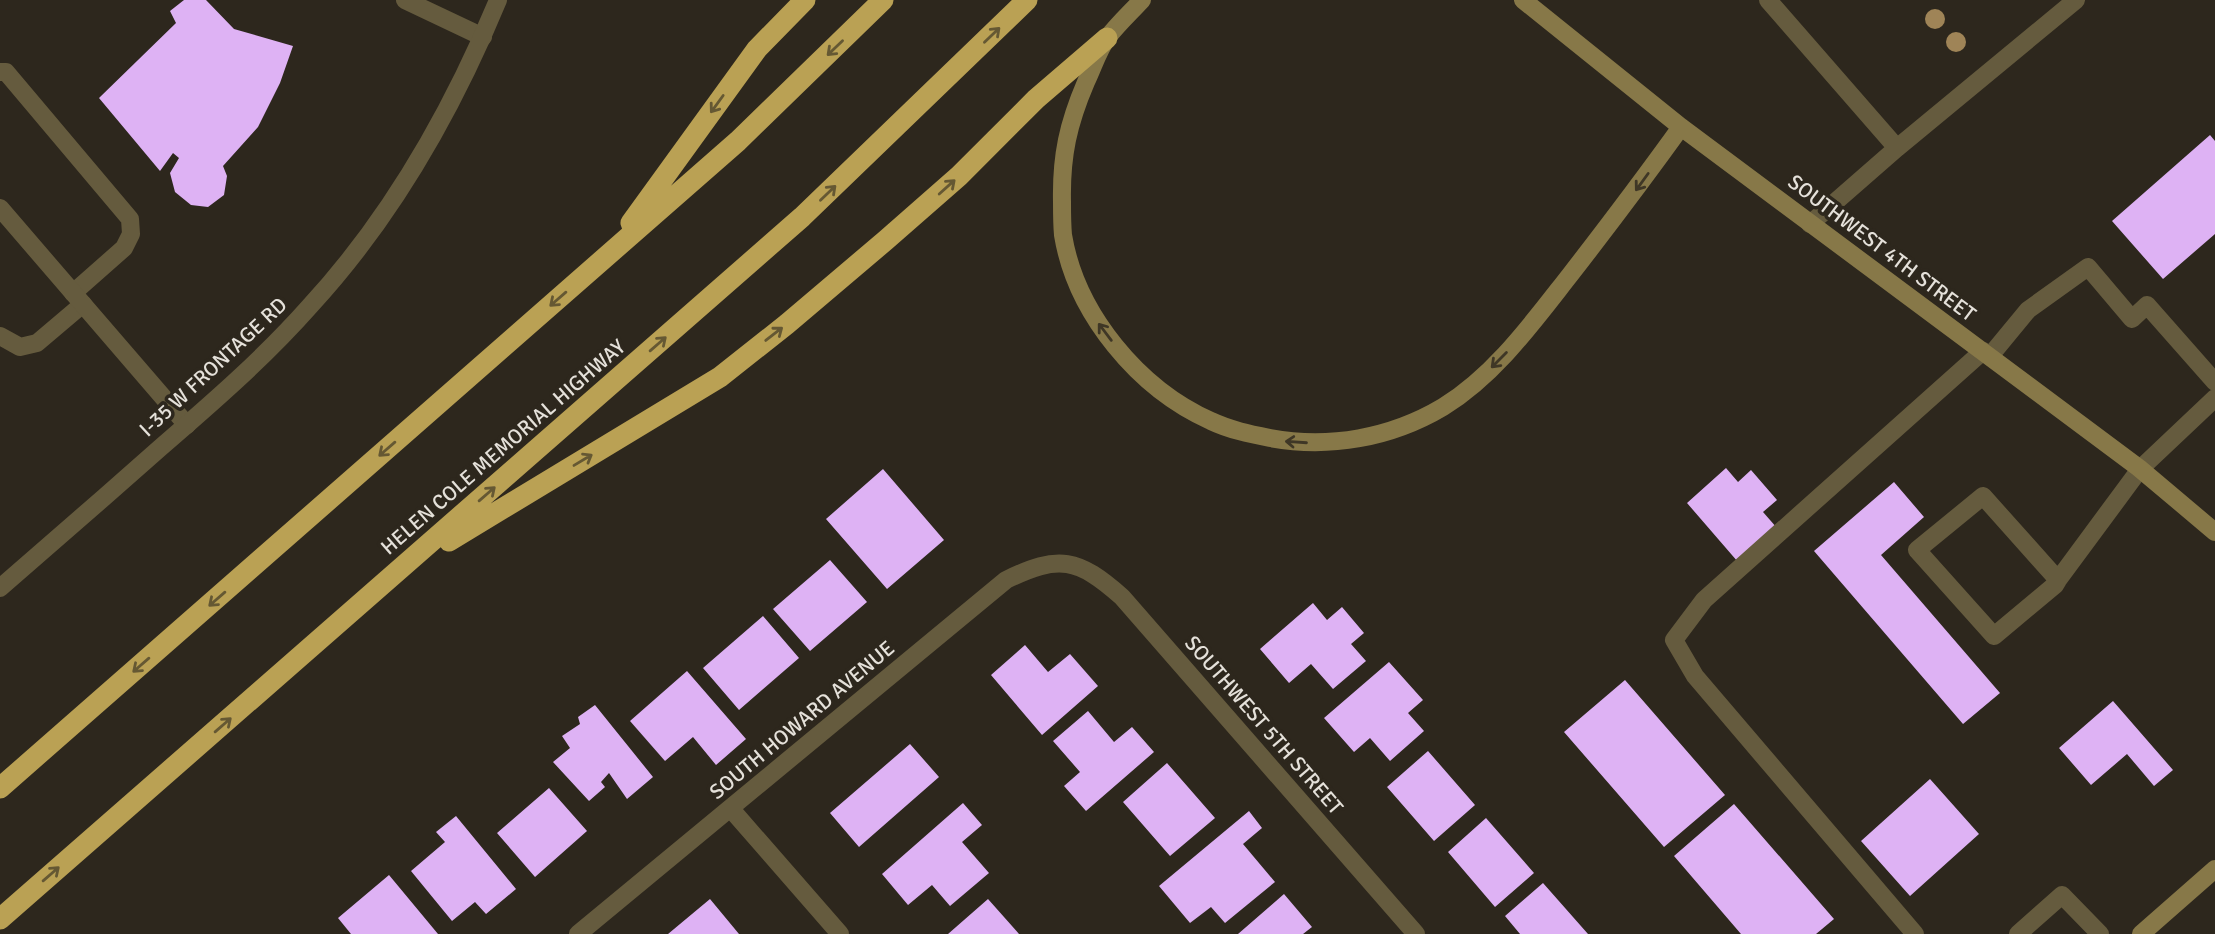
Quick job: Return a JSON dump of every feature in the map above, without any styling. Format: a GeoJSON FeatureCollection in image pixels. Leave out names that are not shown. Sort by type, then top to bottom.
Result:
{"type":"FeatureCollection","features":[{"type":"Feature","properties":{"kind":"highway"},"geometry":{"type":"LineString","coordinates":[[610,254],[757,49],[805,0]]}},
{"type":"Feature","properties":{"kind":"highway"},"geometry":{"type":"LineString","coordinates":[[0,788],[738,141],[883,0]]}},
{"type":"Feature","properties":{"kind":"highway","name":"HELEN COLE MEMORIAL HIGHWAY"},"geometry":{"type":"LineString","coordinates":[[0,919],[802,217],[1027,0]]}},
{"type":"Feature","properties":{"kind":"highway"},"geometry":{"type":"LineString","coordinates":[[399,571],[720,377],[886,240],[959,176],[1036,99],[1107,38]]}},
{"type":"Feature","properties":{"kind":"main road"},"geometry":{"type":"LineString","coordinates":[[1142,0],[1107,38],[1070,124],[1062,166],[1063,233],[1070,265],[1099,324],[1147,379],[1180,404],[1223,426],[1247,434],[1326,444],[1369,437],[1405,426],[1443,407],[1481,378],[1506,354],[1635,192],[1681,127]]}},
{"type":"Feature","properties":{"kind":"main road","name":"SOUTHWEST 4TH STREET"},"geometry":{"type":"LineString","coordinates":[[1523,0],[1681,127],[2140,469],[2215,531]]}},
{"type":"Feature","properties":{"kind":"main road"},"geometry":{"type":"LineString","coordinates":[[2141,934],[2215,869]]}},
{"type":"Feature","properties":{"kind":"street"},"geometry":{"type":"LineString","coordinates":[[405,0],[483,37]]}},
{"type":"Feature","properties":{"kind":"street","name":"I-35 W FRONTAGE RD"},"geometry":{"type":"LineString","coordinates":[[0,588],[260,359],[312,305],[392,201],[438,128],[483,37],[498,0]]}},
{"type":"Feature","properties":{"kind":"street"},"geometry":{"type":"LineString","coordinates":[[1768,0],[1897,148]]}},
{"type":"Feature","properties":{"kind":"street"},"geometry":{"type":"LineString","coordinates":[[1810,224],[2076,0]]}},
{"type":"Feature","properties":{"kind":"street"},"geometry":{"type":"LineString","coordinates":[[0,72],[6,72],[130,219],[131,234],[124,248],[37,343],[20,347],[0,336]]}},
{"type":"Feature","properties":{"kind":"street"},"geometry":{"type":"LineString","coordinates":[[0,208],[187,425]]}},
{"type":"Feature","properties":{"kind":"street"},"geometry":{"type":"LineString","coordinates":[[1915,934],[1695,676],[1674,640],[1703,600],[1987,354],[2028,310],[2088,267],[2132,319],[2147,306],[2215,383]]}},
{"type":"Feature","properties":{"kind":"street"},"geometry":{"type":"LineString","coordinates":[[2058,580],[1983,496],[1917,550],[1994,636],[2058,580],[2140,469],[2215,398]]}},
{"type":"Feature","properties":{"kind":"street","name":"SOUTH HOWARD AVENUE"},"geometry":{"type":"LineString","coordinates":[[578,934],[977,602],[1006,580],[1032,568],[1065,562]]}},
{"type":"Feature","properties":{"kind":"street","name":"SOUTHWEST 5TH STREET"},"geometry":{"type":"LineString","coordinates":[[1065,562],[1087,571],[1122,597],[1416,934]]}},
{"type":"Feature","properties":{"kind":"street"},"geometry":{"type":"LineString","coordinates":[[731,809],[840,934]]}},
{"type":"Feature","properties":{"kind":"street"},"geometry":{"type":"LineString","coordinates":[[2018,934],[2063,895],[2100,934]]}},
{"type":"Feature","properties":{"kind":"building"},"geometry":{"type":"Polygon","coordinates":[[[184,0],[206,0],[234,29],[293,46],[280,83],[258,127],[223,166],[227,176],[224,195],[208,207],[191,205],[175,192],[170,173],[179,158],[173,153],[160,171],[99,98],[176,23],[170,11],[184,0]]]}},
{"type":"Feature","properties":{"kind":"building"},"geometry":{"type":"Polygon","coordinates":[[[2210,135],[2215,141],[2215,234],[2163,279],[2112,221],[2210,135]]]}},
{"type":"Feature","properties":{"kind":"building"},"geometry":{"type":"Polygon","coordinates":[[[1726,468],[1738,482],[1751,470],[1777,500],[1763,512],[1777,528],[1738,562],[1687,503],[1726,468]]]}},
{"type":"Feature","properties":{"kind":"building"},"geometry":{"type":"Polygon","coordinates":[[[883,469],[944,540],[887,589],[826,519],[883,469]]]}},
{"type":"Feature","properties":{"kind":"building"},"geometry":{"type":"Polygon","coordinates":[[[1894,482],[1924,517],[1881,555],[2000,693],[1963,724],[1814,551],[1894,482]]]}},
{"type":"Feature","properties":{"kind":"building"},"geometry":{"type":"Polygon","coordinates":[[[830,560],[867,602],[810,651],[773,609],[830,560]]]}},
{"type":"Feature","properties":{"kind":"building"},"geometry":{"type":"Polygon","coordinates":[[[1313,603],[1327,620],[1342,607],[1364,633],[1351,644],[1366,661],[1333,689],[1311,664],[1289,683],[1260,649],[1313,603]]]}},
{"type":"Feature","properties":{"kind":"building"},"geometry":{"type":"Polygon","coordinates":[[[763,616],[799,658],[739,710],[703,668],[763,616]]]}},
{"type":"Feature","properties":{"kind":"building"},"geometry":{"type":"Polygon","coordinates":[[[1025,645],[1048,672],[1070,654],[1098,686],[1042,735],[991,675],[1025,645]]]}},
{"type":"Feature","properties":{"kind":"building"},"geometry":{"type":"Polygon","coordinates":[[[1389,662],[1423,700],[1408,713],[1424,731],[1390,761],[1370,738],[1354,752],[1324,718],[1389,662]]]}},
{"type":"Feature","properties":{"kind":"building"},"geometry":{"type":"Polygon","coordinates":[[[687,671],[746,739],[716,765],[693,737],[665,761],[630,721],[687,671]]]}},
{"type":"Feature","properties":{"kind":"building"},"geometry":{"type":"Polygon","coordinates":[[[1625,680],[1725,795],[1664,847],[1564,732],[1625,680]]]}},
{"type":"Feature","properties":{"kind":"building"},"geometry":{"type":"Polygon","coordinates":[[[2113,701],[2173,770],[2154,786],[2127,754],[2091,785],[2059,748],[2113,701]]]}},
{"type":"Feature","properties":{"kind":"building"},"geometry":{"type":"Polygon","coordinates":[[[595,705],[653,777],[627,799],[609,773],[601,782],[605,787],[589,801],[553,762],[570,748],[562,736],[580,724],[578,717],[595,705]]]}},
{"type":"Feature","properties":{"kind":"building"},"geometry":{"type":"Polygon","coordinates":[[[1088,711],[1114,742],[1132,727],[1154,752],[1086,811],[1064,786],[1080,772],[1053,741],[1088,711]]]}},
{"type":"Feature","properties":{"kind":"building"},"geometry":{"type":"Polygon","coordinates":[[[910,744],[939,777],[859,847],[830,813],[910,744]]]}},
{"type":"Feature","properties":{"kind":"building"},"geometry":{"type":"Polygon","coordinates":[[[1428,751],[1475,805],[1434,841],[1387,787],[1428,751]]]}},
{"type":"Feature","properties":{"kind":"building"},"geometry":{"type":"Polygon","coordinates":[[[1167,763],[1215,818],[1170,856],[1123,802],[1167,763]]]}},
{"type":"Feature","properties":{"kind":"building"},"geometry":{"type":"Polygon","coordinates":[[[1930,779],[1979,834],[1910,896],[1861,841],[1930,779]]]}},
{"type":"Feature","properties":{"kind":"building"},"geometry":{"type":"Polygon","coordinates":[[[549,788],[587,831],[535,877],[497,833],[549,788]]]}},
{"type":"Feature","properties":{"kind":"building"},"geometry":{"type":"Polygon","coordinates":[[[963,803],[982,825],[962,842],[989,873],[950,906],[932,885],[908,905],[882,874],[963,803]]]}},
{"type":"Feature","properties":{"kind":"building"},"geometry":{"type":"Polygon","coordinates":[[[1734,804],[1834,919],[1816,934],[1741,934],[1674,856],[1734,804]]]}},
{"type":"Feature","properties":{"kind":"building"},"geometry":{"type":"Polygon","coordinates":[[[1249,811],[1262,828],[1243,844],[1275,882],[1225,923],[1211,907],[1190,923],[1159,886],[1249,811]]]}},
{"type":"Feature","properties":{"kind":"building"},"geometry":{"type":"Polygon","coordinates":[[[456,816],[516,889],[486,914],[475,902],[452,921],[411,871],[445,842],[436,832],[456,816]]]}},
{"type":"Feature","properties":{"kind":"building"},"geometry":{"type":"Polygon","coordinates":[[[1486,818],[1534,873],[1495,907],[1448,852],[1486,818]]]}},
{"type":"Feature","properties":{"kind":"building"},"geometry":{"type":"Polygon","coordinates":[[[389,875],[438,934],[351,934],[338,918],[389,875]]]}},
{"type":"Feature","properties":{"kind":"building"},"geometry":{"type":"Polygon","coordinates":[[[1543,883],[1588,934],[1520,934],[1505,916],[1543,883]]]}},
{"type":"Feature","properties":{"kind":"building"},"geometry":{"type":"Polygon","coordinates":[[[1284,894],[1312,927],[1303,934],[1238,934],[1284,894]]]}},
{"type":"Feature","properties":{"kind":"building"},"geometry":{"type":"Polygon","coordinates":[[[710,899],[739,934],[668,934],[710,899]]]}},
{"type":"Feature","properties":{"kind":"building"},"geometry":{"type":"Polygon","coordinates":[[[988,899],[1019,934],[948,934],[988,899]]]}}]}
